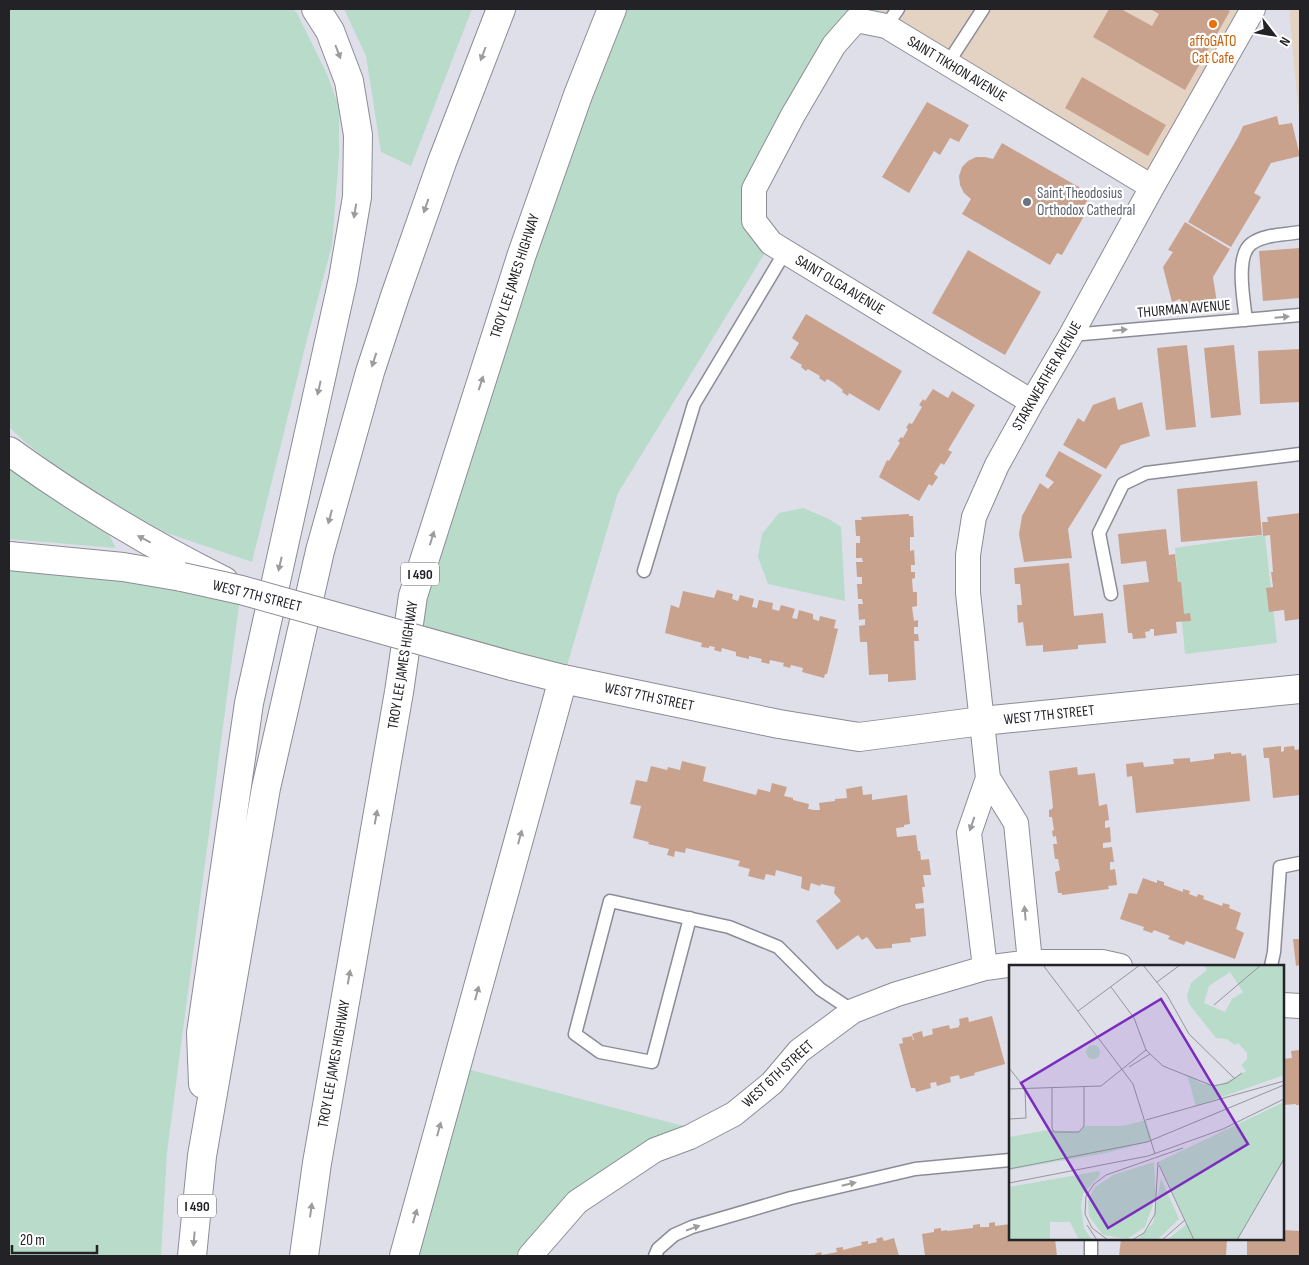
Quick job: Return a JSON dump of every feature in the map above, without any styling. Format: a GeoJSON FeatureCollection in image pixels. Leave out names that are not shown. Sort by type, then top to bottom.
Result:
{"type":"FeatureCollection","features":[{"type":"Feature","properties":{"kind":"main road"},"geometry":{"type":"LineString","coordinates":[[202,1156],[201,1033],[249,703],[343,279],[357,197],[358,135],[349,82],[330,31],[316,9]]}},
{"type":"Feature","properties":{"kind":"main road","name":"I 490"},"geometry":{"type":"LineString","coordinates":[[192,1256],[202,1156],[266,788],[320,551],[370,372],[392,306],[442,162],[501,9]]}},
{"type":"Feature","properties":{"kind":"main road","name":"TROY LEE JAMES HIGHWAY"},"geometry":{"type":"LineString","coordinates":[[304,1256],[317,1163],[414,596],[522,254],[578,95],[612,9]]}},
{"type":"Feature","properties":{"kind":"main road"},"geometry":{"type":"LineString","coordinates":[[9,452],[49,481],[134,534],[185,570]]}},
{"type":"Feature","properties":{"kind":"main road","name":"WEST 7TH STREET"},"geometry":{"type":"LineString","coordinates":[[9,556],[123,567],[185,570],[241,590],[563,679],[779,724],[859,737],[982,722],[1300,689]]}},
{"type":"Feature","properties":{"kind":"main road"},"geometry":{"type":"LineString","coordinates":[[404,1256],[563,679]]}},
{"type":"Feature","properties":{"kind":"street","name":"STARKWEATHER AVENUE"},"geometry":{"type":"LineString","coordinates":[[985,968],[969,833],[988,778],[968,592],[968,555],[974,517],[997,465],[1253,9]]}},
{"type":"Feature","properties":{"kind":"street","name":"SAINT TIKHON AVENUE"},"geometry":{"type":"LineString","coordinates":[[793,115],[834,45],[856,20],[892,17],[948,63],[1152,187]]}},
{"type":"Feature","properties":{"kind":"street","name":"SAINT OLGA AVENUE"},"geometry":{"type":"LineString","coordinates":[[793,115],[754,188],[754,221],[771,243],[1032,402]]}},
{"type":"Feature","properties":{"kind":"street","name":"STARKWEATHER AVENUE"},"geometry":{"type":"LineString","coordinates":[[988,778],[1016,824],[1030,962]]}},
{"type":"Feature","properties":{"kind":"street","name":"WEST 6TH STREET"},"geometry":{"type":"LineString","coordinates":[[530,1256],[577,1202],[655,1150],[690,1137],[734,1114],[772,1083],[799,1051],[854,1011],[898,994],[985,968],[1030,962],[1102,962],[1116,965]]}},
{"type":"Feature","properties":{"kind":"street"},"geometry":{"type":"LineString","coordinates":[[1284,1005],[1300,1006]]}},
{"type":"Feature","properties":{"kind":"lane"},"geometry":{"type":"LineString","coordinates":[[948,63],[983,9]]}},
{"type":"Feature","properties":{"kind":"lane"},"geometry":{"type":"LineString","coordinates":[[1246,320],[1242,271],[1246,249],[1256,241],[1271,236],[1300,232]]}},
{"type":"Feature","properties":{"kind":"lane"},"geometry":{"type":"LineString","coordinates":[[644,571],[694,404],[785,252]]}},
{"type":"Feature","properties":{"kind":"lane","name":"THURMAN AVENUE"},"geometry":{"type":"LineString","coordinates":[[1071,335],[1300,316]]}},
{"type":"Feature","properties":{"kind":"lane"},"geometry":{"type":"LineString","coordinates":[[1110,594],[1099,533],[1123,484],[1146,473],[1300,454]]}},
{"type":"Feature","properties":{"kind":"lane"},"geometry":{"type":"LineString","coordinates":[[1271,965],[1280,867],[1300,863]]}},
{"type":"Feature","properties":{"kind":"lane"},"geometry":{"type":"LineString","coordinates":[[690,918],[652,1062],[600,1052],[575,1034],[610,901],[729,926],[778,947],[820,988],[854,1011]]}},
{"type":"Feature","properties":{"kind":"lane"},"geometry":{"type":"LineString","coordinates":[[655,1256],[658,1249],[674,1235],[692,1227],[791,1198],[915,1169],[1009,1160]]}},
{"type":"Feature","properties":{"kind":"lane"},"geometry":{"type":"LineString","coordinates":[[1090,1240],[1091,1256]]}},
{"type":"Feature","properties":{"kind":"shaded area"},"geometry":{"type":"Polygon","coordinates":[[[880,9],[1253,9],[1152,187],[872,24],[880,9]]]}},
{"type":"Feature","properties":{"kind":"shaded area"},"geometry":{"type":"Polygon","coordinates":[[[1289,9],[1300,9],[1300,128],[1289,9]]]}},
{"type":"Feature","properties":{"kind":"green space"},"geometry":{"type":"Polygon","coordinates":[[[9,9],[293,9],[297,13],[327,74],[339,107],[339,155],[332,245],[252,562],[164,532],[90,494],[9,427],[9,9]]]}},
{"type":"Feature","properties":{"kind":"green space"},"geometry":{"type":"Polygon","coordinates":[[[344,9],[472,9],[411,166],[381,152],[366,56],[344,9]]]}},
{"type":"Feature","properties":{"kind":"green space"},"geometry":{"type":"Polygon","coordinates":[[[605,9],[880,9],[872,24],[856,21],[754,188],[771,243],[618,493],[563,679],[401,634],[605,9]]]}},
{"type":"Feature","properties":{"kind":"green space"},"geometry":{"type":"Polygon","coordinates":[[[9,463],[107,531],[116,548],[9,539],[9,463]]]}},
{"type":"Feature","properties":{"kind":"green space"},"geometry":{"type":"Polygon","coordinates":[[[803,508],[829,519],[841,527],[845,601],[768,584],[758,557],[762,534],[779,513],[803,508]]]}},
{"type":"Feature","properties":{"kind":"green space"},"geometry":{"type":"Polygon","coordinates":[[[1265,535],[1277,643],[1185,654],[1175,548],[1265,535]]]}},
{"type":"Feature","properties":{"kind":"green space"},"geometry":{"type":"Polygon","coordinates":[[[9,556],[241,590],[167,1152],[161,1256],[9,1256],[9,556]]]}},
{"type":"Feature","properties":{"kind":"green space"},"geometry":{"type":"Polygon","coordinates":[[[456,1066],[702,1131],[655,1150],[530,1256],[410,1256],[456,1066]]]}},
{"type":"Feature","properties":{"kind":"building"},"geometry":{"type":"Polygon","coordinates":[[[1109,9],[1121,9],[1152,26],[1159,14],[1150,9],[1225,9],[1230,11],[1185,90],[1093,37],[1109,9]]]}},
{"type":"Feature","properties":{"kind":"building"},"geometry":{"type":"Polygon","coordinates":[[[1082,77],[1166,125],[1148,156],[1065,108],[1082,77]]]}},
{"type":"Feature","properties":{"kind":"building"},"geometry":{"type":"Polygon","coordinates":[[[927,102],[969,125],[959,142],[950,138],[940,155],[934,151],[909,193],[882,177],[927,102]]]}},
{"type":"Feature","properties":{"kind":"building"},"geometry":{"type":"Polygon","coordinates":[[[1277,116],[1279,125],[1292,123],[1300,156],[1271,163],[1254,193],[1261,197],[1231,247],[1188,222],[1243,126],[1277,116]]]}},
{"type":"Feature","properties":{"kind":"building","name":"Saint Theodosius Orthodox Cathedral"},"geometry":{"type":"Polygon","coordinates":[[[1002,143],[1091,194],[1084,206],[1088,209],[1062,255],[1057,253],[1050,265],[962,214],[971,199],[964,193],[960,185],[959,176],[962,167],[976,157],[993,159],[1002,143]]]}},
{"type":"Feature","properties":{"kind":"building"},"geometry":{"type":"Polygon","coordinates":[[[1185,222],[1230,249],[1213,277],[1217,303],[1186,312],[1180,299],[1172,302],[1163,267],[1173,252],[1168,250],[1185,222]]]}},
{"type":"Feature","properties":{"kind":"building"},"geometry":{"type":"Polygon","coordinates":[[[1300,248],[1300,298],[1263,301],[1259,251],[1300,248]]]}},
{"type":"Feature","properties":{"kind":"building"},"geometry":{"type":"Polygon","coordinates":[[[968,250],[1041,292],[1005,355],[932,313],[968,250]]]}},
{"type":"Feature","properties":{"kind":"building"},"geometry":{"type":"Polygon","coordinates":[[[806,314],[902,371],[879,411],[849,393],[848,396],[842,392],[843,390],[827,379],[825,382],[819,378],[820,376],[808,369],[806,371],[801,367],[802,365],[790,358],[799,343],[792,338],[806,314]]]}},
{"type":"Feature","properties":{"kind":"building"},"geometry":{"type":"Polygon","coordinates":[[[1187,345],[1196,427],[1166,430],[1157,348],[1187,345]]]}},
{"type":"Feature","properties":{"kind":"building"},"geometry":{"type":"Polygon","coordinates":[[[1234,345],[1241,415],[1211,418],[1204,348],[1234,345]]]}},
{"type":"Feature","properties":{"kind":"building"},"geometry":{"type":"Polygon","coordinates":[[[1300,349],[1300,402],[1260,404],[1258,351],[1300,349]]]}},
{"type":"Feature","properties":{"kind":"building"},"geometry":{"type":"Polygon","coordinates":[[[933,389],[948,398],[952,391],[975,405],[948,450],[952,452],[944,465],[941,463],[934,474],[938,477],[932,486],[929,484],[919,501],[879,477],[887,460],[889,461],[900,443],[898,441],[901,437],[903,438],[908,429],[906,428],[909,423],[912,424],[922,407],[919,405],[923,399],[925,401],[933,389]]]}},
{"type":"Feature","properties":{"kind":"building"},"geometry":{"type":"Polygon","coordinates":[[[1115,397],[1118,410],[1142,402],[1150,436],[1121,445],[1106,469],[1063,445],[1078,418],[1084,422],[1093,405],[1115,397]]]}},
{"type":"Feature","properties":{"kind":"building"},"geometry":{"type":"Polygon","coordinates":[[[1059,451],[1102,475],[1068,529],[1072,558],[1024,562],[1019,534],[1022,516],[1040,483],[1048,489],[1054,482],[1045,476],[1059,451]]]}},
{"type":"Feature","properties":{"kind":"building"},"geometry":{"type":"Polygon","coordinates":[[[1257,481],[1262,535],[1181,542],[1177,489],[1257,481]]]}},
{"type":"Feature","properties":{"kind":"building"},"geometry":{"type":"Polygon","coordinates":[[[1300,513],[1300,619],[1285,621],[1284,610],[1269,612],[1266,588],[1273,587],[1271,572],[1273,572],[1270,535],[1263,536],[1262,522],[1268,522],[1267,517],[1300,513]]]}},
{"type":"Feature","properties":{"kind":"building"},"geometry":{"type":"Polygon","coordinates":[[[909,514],[909,516],[913,516],[914,537],[910,537],[910,551],[914,550],[915,565],[911,565],[911,572],[915,572],[915,578],[912,579],[913,592],[917,592],[917,606],[912,607],[914,621],[918,620],[918,627],[914,627],[914,634],[918,634],[919,641],[914,641],[916,680],[888,682],[888,674],[869,675],[867,642],[860,642],[859,626],[865,625],[865,619],[859,620],[858,604],[863,604],[862,599],[858,599],[857,584],[862,584],[862,577],[857,577],[856,562],[863,562],[862,558],[856,558],[856,543],[860,543],[860,536],[856,536],[855,520],[862,520],[861,517],[909,514]]]}},
{"type":"Feature","properties":{"kind":"building"},"geometry":{"type":"Polygon","coordinates":[[[1166,529],[1169,555],[1175,554],[1178,582],[1181,582],[1184,614],[1190,613],[1191,621],[1176,622],[1177,633],[1154,636],[1154,629],[1150,629],[1150,631],[1145,632],[1146,638],[1133,639],[1132,633],[1128,633],[1123,585],[1149,582],[1146,561],[1121,564],[1118,534],[1166,529]]]}},
{"type":"Feature","properties":{"kind":"building"},"geometry":{"type":"Polygon","coordinates":[[[1069,563],[1074,616],[1103,613],[1106,643],[1078,645],[1078,649],[1043,652],[1043,645],[1026,646],[1023,622],[1018,623],[1017,605],[1022,605],[1020,584],[1015,584],[1014,568],[1069,563]]]}},
{"type":"Feature","properties":{"kind":"building"},"geometry":{"type":"Polygon","coordinates":[[[717,590],[733,594],[732,599],[738,601],[740,595],[754,599],[752,607],[757,608],[759,600],[773,603],[772,609],[779,611],[781,605],[795,609],[792,618],[797,619],[799,610],[813,614],[813,619],[819,621],[820,616],[836,620],[834,628],[838,629],[827,674],[825,674],[824,678],[802,672],[803,668],[791,665],[790,668],[783,666],[784,663],[770,660],[769,664],[761,662],[762,659],[749,656],[749,659],[736,656],[736,652],[722,648],[721,652],[714,650],[715,647],[709,646],[709,648],[701,647],[702,643],[665,633],[671,605],[679,608],[683,591],[714,598],[717,590]]]}},
{"type":"Feature","properties":{"kind":"building"},"geometry":{"type":"Polygon","coordinates":[[[1281,746],[1281,752],[1284,751],[1284,747],[1294,746],[1295,750],[1300,749],[1300,795],[1273,798],[1269,758],[1264,758],[1263,748],[1281,746]]]}},
{"type":"Feature","properties":{"kind":"building"},"geometry":{"type":"Polygon","coordinates":[[[1231,752],[1231,754],[1241,753],[1242,756],[1246,755],[1250,801],[1136,813],[1132,776],[1127,777],[1126,764],[1143,762],[1144,767],[1174,764],[1173,759],[1190,758],[1190,762],[1214,759],[1214,754],[1231,752]]]}},
{"type":"Feature","properties":{"kind":"building"},"geometry":{"type":"Polygon","coordinates":[[[682,761],[706,767],[703,781],[756,795],[758,789],[770,792],[772,783],[787,787],[784,796],[809,804],[808,809],[814,810],[820,810],[819,803],[847,798],[846,789],[862,786],[863,795],[872,794],[872,800],[907,795],[910,824],[896,828],[897,837],[916,835],[921,860],[929,859],[931,875],[923,875],[925,887],[922,887],[924,903],[915,904],[916,909],[924,908],[926,936],[910,938],[911,942],[892,944],[892,948],[876,949],[867,937],[862,940],[858,935],[837,950],[816,921],[841,901],[834,893],[835,887],[811,883],[809,891],[801,888],[802,877],[776,870],[775,876],[766,874],[764,880],[748,876],[750,869],[738,866],[740,861],[686,848],[685,853],[675,851],[674,857],[667,855],[669,849],[633,838],[641,806],[630,804],[636,780],[647,782],[651,766],[667,770],[668,767],[680,770],[682,761]]]}},
{"type":"Feature","properties":{"kind":"building"},"geometry":{"type":"Polygon","coordinates":[[[1077,767],[1078,775],[1095,773],[1099,806],[1107,804],[1109,820],[1105,821],[1105,828],[1110,827],[1111,842],[1103,843],[1103,848],[1112,847],[1114,862],[1110,862],[1110,870],[1115,869],[1117,885],[1108,886],[1109,889],[1062,895],[1062,893],[1058,893],[1055,872],[1060,870],[1058,859],[1055,859],[1053,844],[1057,844],[1056,836],[1053,837],[1052,817],[1049,817],[1049,810],[1053,807],[1049,771],[1077,767]]]}},
{"type":"Feature","properties":{"kind":"building"},"geometry":{"type":"Polygon","coordinates":[[[1143,878],[1157,883],[1157,880],[1164,882],[1164,885],[1183,892],[1183,889],[1190,891],[1189,894],[1197,897],[1198,894],[1204,896],[1203,899],[1222,906],[1223,903],[1230,905],[1229,908],[1241,913],[1236,929],[1244,933],[1235,959],[1186,941],[1184,945],[1168,939],[1170,936],[1154,930],[1152,933],[1143,930],[1144,927],[1120,919],[1129,893],[1137,894],[1143,878]]]}},
{"type":"Feature","properties":{"kind":"building"},"geometry":{"type":"Polygon","coordinates":[[[1293,939],[1300,939],[1300,965],[1296,966],[1293,939]]]}},
{"type":"Feature","properties":{"kind":"building"},"geometry":{"type":"Polygon","coordinates":[[[992,1016],[1005,1064],[960,1079],[959,1075],[950,1077],[951,1082],[937,1086],[936,1082],[930,1083],[931,1088],[916,1092],[915,1088],[911,1088],[899,1044],[903,1043],[902,1038],[912,1036],[914,1040],[912,1034],[922,1031],[923,1037],[933,1034],[932,1029],[949,1025],[950,1029],[959,1027],[959,1019],[968,1017],[969,1022],[992,1016]]]}},
{"type":"Feature","properties":{"kind":"building"},"geometry":{"type":"Polygon","coordinates":[[[1300,1050],[1300,1105],[1284,1105],[1284,1059],[1292,1058],[1291,1051],[1300,1050]]]}},
{"type":"Feature","properties":{"kind":"building"},"geometry":{"type":"Polygon","coordinates":[[[995,1222],[995,1226],[1009,1224],[1009,1240],[1055,1240],[1057,1256],[925,1256],[922,1234],[934,1232],[934,1229],[941,1228],[941,1231],[947,1231],[973,1228],[973,1225],[980,1224],[980,1227],[989,1227],[989,1223],[995,1222]]]}},
{"type":"Feature","properties":{"kind":"building"},"geometry":{"type":"Polygon","coordinates":[[[1284,1230],[1300,1231],[1300,1256],[1247,1256],[1247,1240],[1284,1240],[1284,1230]]]}},
{"type":"Feature","properties":{"kind":"building"},"geometry":{"type":"Polygon","coordinates":[[[882,1237],[884,1241],[894,1238],[899,1256],[816,1256],[815,1254],[821,1252],[822,1255],[837,1252],[836,1248],[843,1247],[843,1250],[862,1245],[861,1242],[868,1241],[868,1244],[877,1242],[876,1239],[882,1237]]]}},
{"type":"Feature","properties":{"kind":"building"},"geometry":{"type":"Polygon","coordinates":[[[1121,1240],[1227,1240],[1226,1256],[1119,1256],[1121,1240]]]}},
{"type":"Feature","properties":{"kind":"place","name":"affoGATO Cat Cafe"},"geometry":{"type":"Point","coordinates":[1213,24]}},
{"type":"Feature","properties":{"kind":"place","name":"Saint Theodosius Orthodox Cathedral"},"geometry":{"type":"Point","coordinates":[1027,202]}}]}
